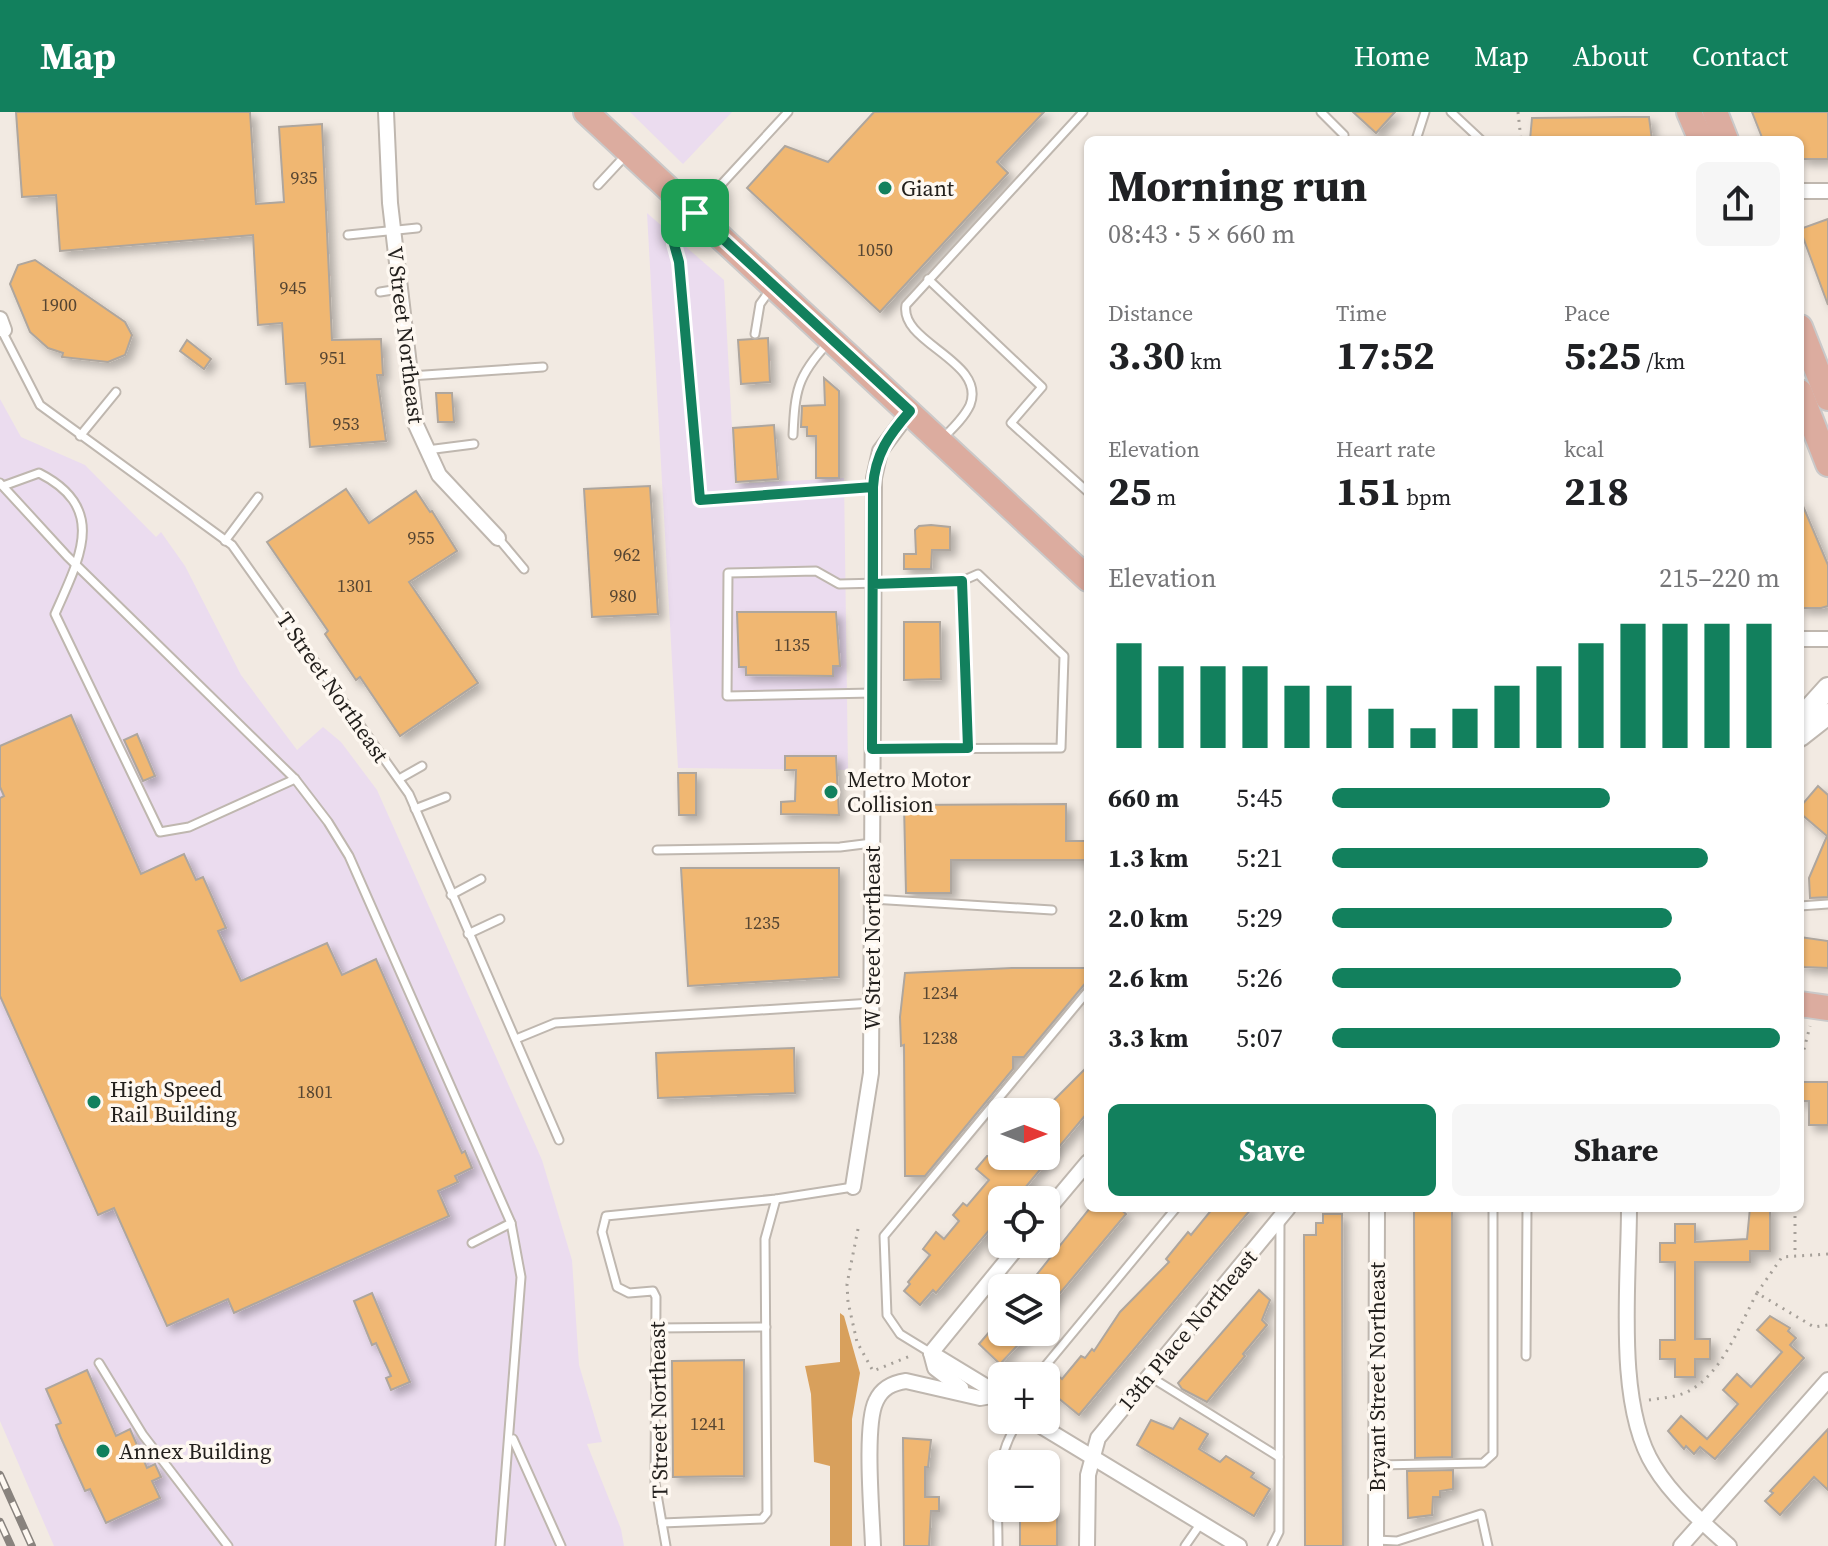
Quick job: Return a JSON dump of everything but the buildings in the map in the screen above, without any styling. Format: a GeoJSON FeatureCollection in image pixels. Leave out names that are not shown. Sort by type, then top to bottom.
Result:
{"type":"FeatureCollection","features":[{"type":"Feature","properties":{"kind":"main road"},"geometry":{"type":"LineString","coordinates":[[1689,112],[1699,136]]}},
{"type":"Feature","properties":{"kind":"main road"},"geometry":{"type":"LineString","coordinates":[[1715,112],[1724,136]]}},
{"type":"Feature","properties":{"kind":"main road"},"geometry":{"type":"LineString","coordinates":[[593,115],[1084,575]]}},
{"type":"Feature","properties":{"kind":"main road"},"geometry":{"type":"LineString","coordinates":[[1804,337],[1828,398]]}},
{"type":"Feature","properties":{"kind":"main road"},"geometry":{"type":"LineString","coordinates":[[1804,402],[1828,464]]}},
{"type":"Feature","properties":{"kind":"main road"},"geometry":{"type":"LineString","coordinates":[[1804,715],[1828,688]]}},
{"type":"Feature","properties":{"kind":"main road"},"geometry":{"type":"LineString","coordinates":[[1804,733],[1828,714]]}},
{"type":"Feature","properties":{"kind":"main road"},"geometry":{"type":"LineString","coordinates":[[1804,1005],[1828,1008]]}},
{"type":"Feature","properties":{"kind":"street","name":"V Street Northeast"},"geometry":{"type":"LineString","coordinates":[[386,112],[393,232],[416,425],[425,451],[449,487],[498,538]]}},
{"type":"Feature","properties":{"kind":"street"},"geometry":{"type":"LineString","coordinates":[[1804,191],[1828,191]]}},
{"type":"Feature","properties":{"kind":"street","name":"W Street Northeast"},"geometry":{"type":"LineString","coordinates":[[853,1187],[870,1099],[873,487],[880,451],[910,411]]}},
{"type":"Feature","properties":{"kind":"street"},"geometry":{"type":"LineString","coordinates":[[1804,639],[1828,639]]}},
{"type":"Feature","properties":{"kind":"street"},"geometry":{"type":"LineString","coordinates":[[1060,1195],[1084,1167]]}},
{"type":"Feature","properties":{"kind":"street","name":"Bryant Street Northeast"},"geometry":{"type":"LineString","coordinates":[[1376,1543],[1377,1212]]}},
{"type":"Feature","properties":{"kind":"street"},"geometry":{"type":"LineString","coordinates":[[1629,1212],[1632,1415],[1653,1465],[1729,1546]]}},
{"type":"Feature","properties":{"kind":"street","name":"13th Place Northeast"},"geometry":{"type":"LineString","coordinates":[[1091,1456],[1098,1438],[1284,1213]]}},
{"type":"Feature","properties":{"kind":"street"},"geometry":{"type":"LineString","coordinates":[[931,1353],[1009,1258]]}},
{"type":"Feature","properties":{"kind":"street"},"geometry":{"type":"LineString","coordinates":[[931,1353],[935,1368],[942,1376],[980,1398],[988,1399]]}},
{"type":"Feature","properties":{"kind":"street"},"geometry":{"type":"LineString","coordinates":[[931,1353],[988,1388]]}},
{"type":"Feature","properties":{"kind":"street"},"geometry":{"type":"LineString","coordinates":[[1681,1546],[1828,1380]]}},
{"type":"Feature","properties":{"kind":"street"},"geometry":{"type":"LineString","coordinates":[[873,1546],[871,1417],[877,1399],[887,1387],[906,1381],[968,1392]]}},
{"type":"Feature","properties":{"kind":"street"},"geometry":{"type":"LineString","coordinates":[[1054,1434],[1239,1546]]}},
{"type":"Feature","properties":{"kind":"street"},"geometry":{"type":"LineString","coordinates":[[1087,1546],[1091,1456]]}},
{"type":"Feature","properties":{"kind":"lane"},"geometry":{"type":"LineString","coordinates":[[788,112],[695,213],[674,244],[679,262],[700,500],[873,487]]}},
{"type":"Feature","properties":{"kind":"lane"},"geometry":{"type":"LineString","coordinates":[[942,440],[965,414],[972,390],[965,374],[907,319],[906,305],[1083,112]]}},
{"type":"Feature","properties":{"kind":"lane"},"geometry":{"type":"LineString","coordinates":[[1321,112],[1344,135]]}},
{"type":"Feature","properties":{"kind":"lane"},"geometry":{"type":"LineString","coordinates":[[1417,136],[1425,112]]}},
{"type":"Feature","properties":{"kind":"lane"},"geometry":{"type":"LineString","coordinates":[[1451,112],[1477,136]]}},
{"type":"Feature","properties":{"kind":"lane"},"geometry":{"type":"LineString","coordinates":[[598,185],[629,152]]}},
{"type":"Feature","properties":{"kind":"lane"},"geometry":{"type":"LineString","coordinates":[[348,235],[417,228]]}},
{"type":"Feature","properties":{"kind":"lane"},"geometry":{"type":"LineString","coordinates":[[928,279],[1042,387],[1011,423],[1084,488]]}},
{"type":"Feature","properties":{"kind":"lane"},"geometry":{"type":"LineString","coordinates":[[755,334],[760,304],[774,285]]}},
{"type":"Feature","properties":{"kind":"lane"},"geometry":{"type":"LineString","coordinates":[[380,292],[399,289]]}},
{"type":"Feature","properties":{"kind":"lane","name":"T Street Northeast"},"geometry":{"type":"LineString","coordinates":[[1,327],[40,405],[225,541],[399,779],[415,809],[559,1140]]}},
{"type":"Feature","properties":{"kind":"lane"},"geometry":{"type":"LineString","coordinates":[[793,435],[795,394],[802,372],[832,339]]}},
{"type":"Feature","properties":{"kind":"lane"},"geometry":{"type":"LineString","coordinates":[[408,376],[543,367]]}},
{"type":"Feature","properties":{"kind":"lane"},"geometry":{"type":"LineString","coordinates":[[80,436],[116,392]]}},
{"type":"Feature","properties":{"kind":"lane"},"geometry":{"type":"LineString","coordinates":[[425,451],[474,444]]}},
{"type":"Feature","properties":{"kind":"lane"},"geometry":{"type":"LineString","coordinates":[[295,779],[189,827],[160,832],[55,614],[73,562],[85,524],[78,501],[56,481],[39,473],[2,484],[73,562],[295,779],[349,856],[511,1223],[521,1277],[500,1546]]}},
{"type":"Feature","properties":{"kind":"lane"},"geometry":{"type":"LineString","coordinates":[[225,541],[258,497]]}},
{"type":"Feature","properties":{"kind":"lane","name":"V Street Northeast"},"geometry":{"type":"LineString","coordinates":[[498,538],[524,569]]}},
{"type":"Feature","properties":{"kind":"lane"},"geometry":{"type":"LineString","coordinates":[[872,749],[1061,748],[1064,656],[978,574],[962,581],[839,584],[816,571],[728,573],[727,696],[873,693]]}},
{"type":"Feature","properties":{"kind":"lane"},"geometry":{"type":"LineString","coordinates":[[962,581],[968,748]]}},
{"type":"Feature","properties":{"kind":"lane"},"geometry":{"type":"LineString","coordinates":[[399,779],[422,766]]}},
{"type":"Feature","properties":{"kind":"lane"},"geometry":{"type":"LineString","coordinates":[[415,809],[446,797]]}},
{"type":"Feature","properties":{"kind":"lane"},"geometry":{"type":"LineString","coordinates":[[657,850],[840,847],[872,843]]}},
{"type":"Feature","properties":{"kind":"lane"},"geometry":{"type":"LineString","coordinates":[[451,895],[481,879]]}},
{"type":"Feature","properties":{"kind":"lane"},"geometry":{"type":"LineString","coordinates":[[872,899],[1052,910]]}},
{"type":"Feature","properties":{"kind":"lane"},"geometry":{"type":"LineString","coordinates":[[1804,906],[1828,904]]}},
{"type":"Feature","properties":{"kind":"lane"},"geometry":{"type":"LineString","coordinates":[[468,934],[500,919]]}},
{"type":"Feature","properties":{"kind":"lane"},"geometry":{"type":"LineString","coordinates":[[931,1353],[900,1334],[887,1315],[884,1236],[1084,996]]}},
{"type":"Feature","properties":{"kind":"lane"},"geometry":{"type":"LineString","coordinates":[[516,1039],[555,1023],[872,1003]]}},
{"type":"Feature","properties":{"kind":"lane"},"geometry":{"type":"LineString","coordinates":[[662,1523],[762,1519],[767,1513],[765,1239],[776,1199],[853,1187]]}},
{"type":"Feature","properties":{"kind":"lane","name":"T Street Northeast"},"geometry":{"type":"LineString","coordinates":[[666,1546],[655,1483],[656,1328],[653,1291],[629,1293],[617,1287],[602,1232],[606,1216],[776,1199]]}},
{"type":"Feature","properties":{"kind":"lane"},"geometry":{"type":"LineString","coordinates":[[1049,1362],[1173,1212]]}},
{"type":"Feature","properties":{"kind":"lane"},"geometry":{"type":"LineString","coordinates":[[1377,1465],[1483,1463],[1493,1454],[1493,1212]]}},
{"type":"Feature","properties":{"kind":"lane"},"geometry":{"type":"LineString","coordinates":[[1526,1356],[1527,1212]]}},
{"type":"Feature","properties":{"kind":"lane"},"geometry":{"type":"LineString","coordinates":[[1272,1546],[1279,1532],[1284,1213]]}},
{"type":"Feature","properties":{"kind":"lane"},"geometry":{"type":"LineString","coordinates":[[472,1243],[511,1223]]}},
{"type":"Feature","properties":{"kind":"lane"},"geometry":{"type":"LineString","coordinates":[[656,1328],[766,1327]]}},
{"type":"Feature","properties":{"kind":"lane"},"geometry":{"type":"LineString","coordinates":[[99,1363],[143,1435],[228,1546]]}},
{"type":"Feature","properties":{"kind":"lane"},"geometry":{"type":"LineString","coordinates":[[1149,1376],[1279,1457]]}},
{"type":"Feature","properties":{"kind":"lane"},"geometry":{"type":"LineString","coordinates":[[998,1546],[998,1469],[1004,1442],[1009,1434]]}},
{"type":"Feature","properties":{"kind":"lane"},"geometry":{"type":"LineString","coordinates":[[511,1435],[561,1546]]}},
{"type":"Feature","properties":{"kind":"lane"},"geometry":{"type":"LineString","coordinates":[[1376,1543],[1397,1541],[1481,1514],[1488,1546]]}},
{"type":"Feature","properties":{"kind":"lane"},"geometry":{"type":"LineString","coordinates":[[1185,1546],[1201,1523]]}},
{"type":"Feature","properties":{"kind":"path"},"geometry":{"type":"LineString","coordinates":[[1518,112],[1521,136]]}},
{"type":"Feature","properties":{"kind":"path"},"geometry":{"type":"LineString","coordinates":[[1804,1049],[1810,1026]]}},
{"type":"Feature","properties":{"kind":"path"},"geometry":{"type":"LineString","coordinates":[[1795,1212],[1795,1254]]}},
{"type":"Feature","properties":{"kind":"path"},"geometry":{"type":"LineString","coordinates":[[858,1229],[847,1284],[857,1342],[873,1371],[908,1360],[915,1352]]}},
{"type":"Feature","properties":{"kind":"path"},"geometry":{"type":"LineString","coordinates":[[1649,1400],[1689,1391],[1701,1381],[1724,1354],[1757,1293],[1782,1257],[1828,1254]]}},
{"type":"Feature","properties":{"kind":"path"},"geometry":{"type":"LineString","coordinates":[[1757,1293],[1814,1327],[1828,1325]]}},
{"type":"Feature","properties":{"kind":"shaded area"},"geometry":{"type":"Polygon","coordinates":[[[630,112],[732,112],[683,164],[630,112]]]}},
{"type":"Feature","properties":{"kind":"shaded area"},"geometry":{"type":"Polygon","coordinates":[[[647,213],[724,280],[735,484],[844,478],[848,770],[678,768],[647,213]]]}},
{"type":"Feature","properties":{"kind":"shaded area"},"geometry":{"type":"Polygon","coordinates":[[[0,399],[21,437],[85,465],[156,537],[161,532],[185,566],[241,675],[297,750],[323,727],[341,742],[377,790],[542,1160],[572,1260],[579,1365],[602,1442],[587,1444],[621,1529],[624,1546],[54,1546],[0,1421],[0,399]]]}},
{"type":"Feature","properties":{"kind":"shaded area"},"geometry":{"type":"Polygon","coordinates":[[[840,1313],[844,1316],[860,1373],[852,1419],[852,1546],[830,1546],[830,1466],[814,1462],[811,1394],[805,1366],[840,1362],[840,1313]]]}},
{"type":"Feature","properties":{"kind":"railway"},"geometry":{"type":"LineString","coordinates":[[0,1475],[32,1546]]}},
{"type":"Feature","properties":{"kind":"railway"},"geometry":{"type":"LineString","coordinates":[[0,1522],[11,1546]]}},
{"type":"Feature","properties":{"kind":"place","name":"Giant"},"geometry":{"type":"Point","coordinates":[885,188]}},
{"type":"Feature","properties":{"kind":"place","name":"Metro Motor Collision"},"geometry":{"type":"Point","coordinates":[831,792]}},
{"type":"Feature","properties":{"kind":"place","name":"High Speed Rail Building"},"geometry":{"type":"Point","coordinates":[94,1102]}},
{"type":"Feature","properties":{"kind":"place","name":"Annex Building"},"geometry":{"type":"Point","coordinates":[103,1451]}},
{"type":"Feature","properties":{"kind":"route"},"geometry":{"type":"LineString","coordinates":[[695,213],[674,244],[679,262],[700,500],[873,487],[873,584],[962,581],[968,748],[872,749],[873,487],[875,468],[884,442],[910,411],[695,213]]}}]}
